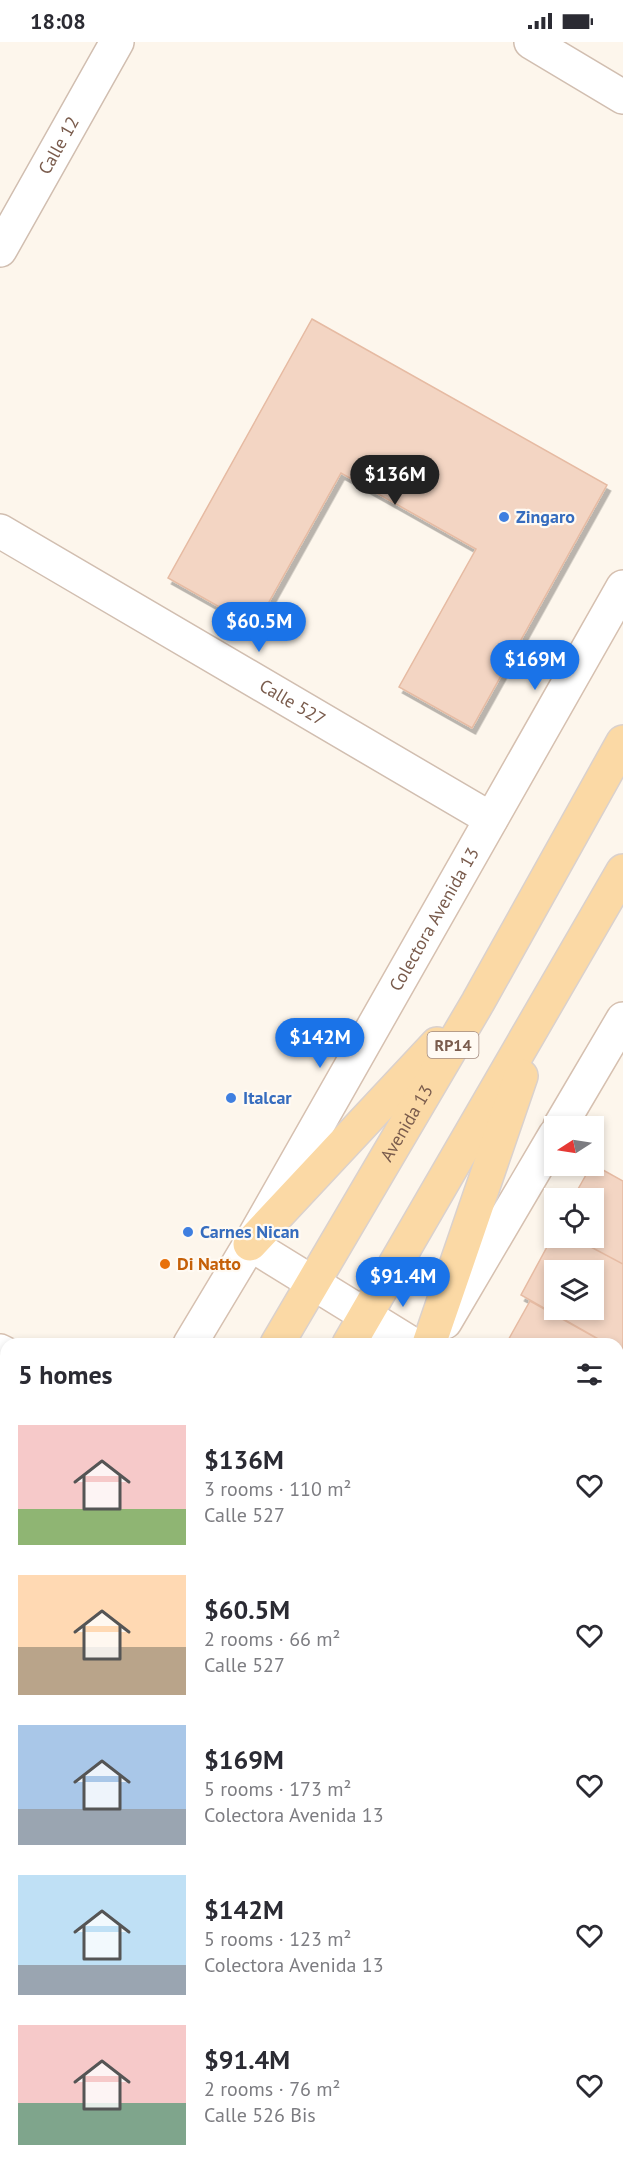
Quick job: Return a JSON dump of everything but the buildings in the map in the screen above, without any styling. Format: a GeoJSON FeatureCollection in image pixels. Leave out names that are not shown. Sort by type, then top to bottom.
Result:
{"type":"FeatureCollection","features":[{"type":"Feature","properties":{"kind":"main road","name":"Avenida 13"},"geometry":{"type":"LineString","coordinates":[[281,1338],[478,1002],[623,742]]}},
{"type":"Feature","properties":{"kind":"main road"},"geometry":{"type":"LineString","coordinates":[[353,1338],[623,871]]}},
{"type":"Feature","properties":{"kind":"main road"},"geometry":{"type":"LineString","coordinates":[[250,1244],[478,1002]]}},
{"type":"Feature","properties":{"kind":"main road"},"geometry":{"type":"LineString","coordinates":[[432,1338],[545,1006]]}},
{"type":"Feature","properties":{"kind":"street","name":"Calle 12"},"geometry":{"type":"LineString","coordinates":[[0,250],[117,42]]}},
{"type":"Feature","properties":{"kind":"street"},"geometry":{"type":"LineString","coordinates":[[531,42],[623,97]]}},
{"type":"Feature","properties":{"kind":"street","name":"Calle 527"},"geometry":{"type":"LineString","coordinates":[[0,531],[491,819]]}},
{"type":"Feature","properties":{"kind":"street","name":"Colectora Avenida 13"},"geometry":{"type":"LineString","coordinates":[[194,1338],[250,1244],[623,587]]}},
{"type":"Feature","properties":{"kind":"street"},"geometry":{"type":"LineString","coordinates":[[566,1116],[623,1019]]}},
{"type":"Feature","properties":{"kind":"street"},"geometry":{"type":"LineString","coordinates":[[434,1338],[544,1153]]}},
{"type":"Feature","properties":{"kind":"street"},"geometry":{"type":"LineString","coordinates":[[250,1244],[402,1338]]}},
{"type":"Feature","properties":{"kind":"place","name":"Zingaro"},"geometry":{"type":"Point","coordinates":[504,517]}},
{"type":"Feature","properties":{"kind":"place","name":"Italcar"},"geometry":{"type":"Point","coordinates":[231,1098]}},
{"type":"Feature","properties":{"kind":"place","name":"Carnes Nican"},"geometry":{"type":"Point","coordinates":[188,1232]}},
{"type":"Feature","properties":{"kind":"place","name":"Di Natto"},"geometry":{"type":"Point","coordinates":[165,1264]}}]}
